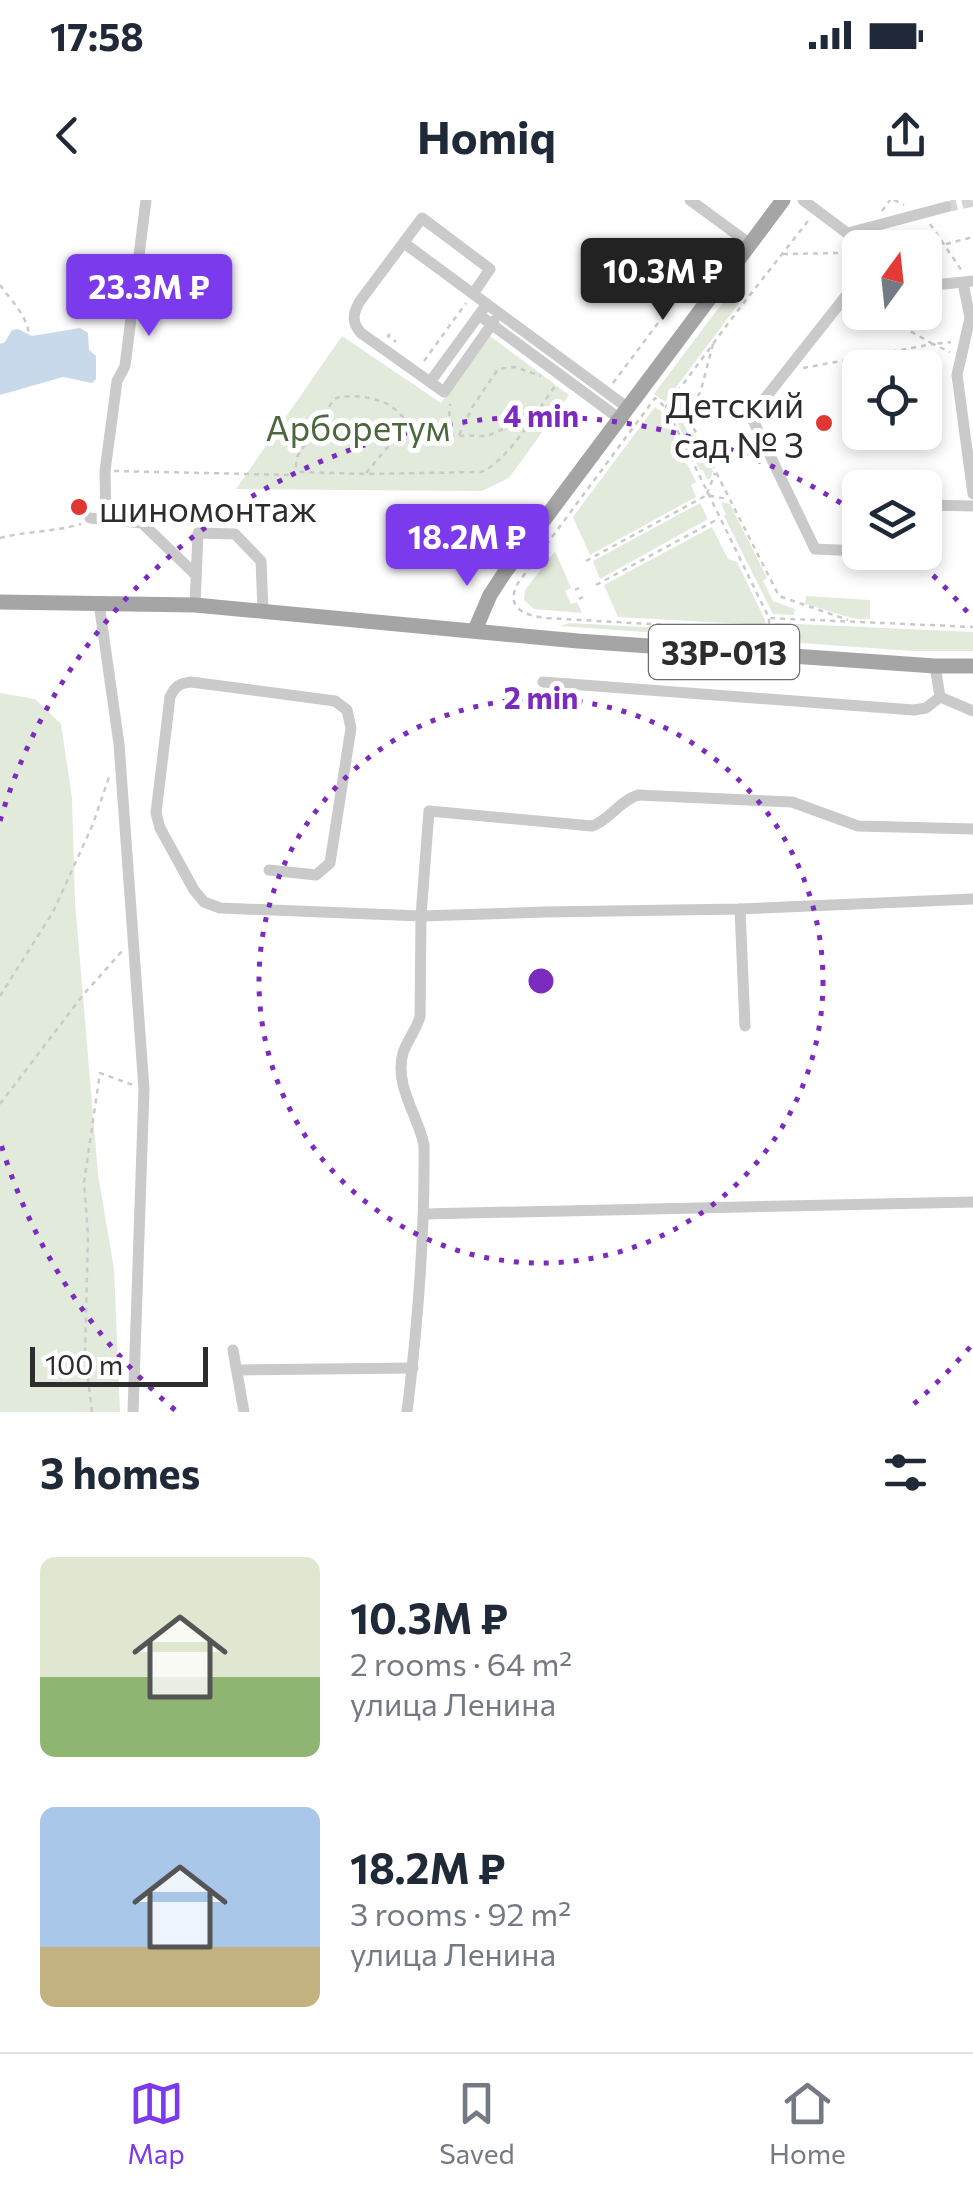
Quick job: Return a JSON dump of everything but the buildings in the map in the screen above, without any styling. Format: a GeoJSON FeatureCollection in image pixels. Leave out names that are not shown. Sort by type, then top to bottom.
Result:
{"type":"FeatureCollection","features":[{"type":"Feature","properties":{"kind":"main road"},"geometry":{"type":"LineString","coordinates":[[475,630],[498,584],[784,200]]}},
{"type":"Feature","properties":{"kind":"main road","name":"33Р-013"},"geometry":{"type":"LineString","coordinates":[[0,602],[195,605],[598,642],[973,666]]}},
{"type":"Feature","properties":{"kind":"street"},"geometry":{"type":"LineString","coordinates":[[106,520],[105,471],[117,380],[125,366],[146,200]]}},
{"type":"Feature","properties":{"kind":"street"},"geometry":{"type":"LineString","coordinates":[[690,200],[750,244]]}},
{"type":"Feature","properties":{"kind":"street"},"geometry":{"type":"LineString","coordinates":[[803,200],[844,230]]}},
{"type":"Feature","properties":{"kind":"street"},"geometry":{"type":"LineString","coordinates":[[860,230],[946,207]]}},
{"type":"Feature","properties":{"kind":"street"},"geometry":{"type":"LineString","coordinates":[[430,382],[478,304],[490,269],[422,218],[354,312],[354,322],[361,333],[444,392],[496,319]]}},
{"type":"Feature","properties":{"kind":"street"},"geometry":{"type":"LineString","coordinates":[[404,243],[562,376],[624,414]]}},
{"type":"Feature","properties":{"kind":"street"},"geometry":{"type":"LineString","coordinates":[[942,284],[968,282],[970,318],[957,374],[967,401],[973,494]]}},
{"type":"Feature","properties":{"kind":"street"},"geometry":{"type":"LineString","coordinates":[[842,301],[751,416],[815,549],[842,550]]}},
{"type":"Feature","properties":{"kind":"street"},"geometry":{"type":"LineString","coordinates":[[496,319],[624,414]]}},
{"type":"Feature","properties":{"kind":"street"},"geometry":{"type":"LineString","coordinates":[[942,506],[973,506]]}},
{"type":"Feature","properties":{"kind":"street"},"geometry":{"type":"LineString","coordinates":[[90,518],[142,524],[196,575]]}},
{"type":"Feature","properties":{"kind":"street"},"geometry":{"type":"LineString","coordinates":[[195,605],[198,534],[235,534],[261,561],[263,610]]}},
{"type":"Feature","properties":{"kind":"street"},"geometry":{"type":"LineString","coordinates":[[99,603],[120,744],[144,1088],[133,1412]]}},
{"type":"Feature","properties":{"kind":"street"},"geometry":{"type":"LineString","coordinates":[[935,666],[940,696]]}},
{"type":"Feature","properties":{"kind":"street"},"geometry":{"type":"LineString","coordinates":[[269,870],[316,875],[330,863],[351,728],[348,710],[335,701],[182,682],[170,696],[156,813],[160,828],[194,890],[204,902],[220,908],[421,916],[973,899]]}},
{"type":"Feature","properties":{"kind":"street"},"geometry":{"type":"LineString","coordinates":[[543,682],[914,710],[926,708],[940,696]]}},
{"type":"Feature","properties":{"kind":"street"},"geometry":{"type":"LineString","coordinates":[[940,696],[973,711]]}},
{"type":"Feature","properties":{"kind":"street"},"geometry":{"type":"LineString","coordinates":[[407,1412],[424,1214],[424,1145],[406,1094],[402,1062],[420,1018],[428,810],[592,826],[638,795],[792,802],[858,826],[973,829]]}},
{"type":"Feature","properties":{"kind":"street"},"geometry":{"type":"LineString","coordinates":[[740,909],[745,1026]]}},
{"type":"Feature","properties":{"kind":"street"},"geometry":{"type":"LineString","coordinates":[[424,1214],[973,1202]]}},
{"type":"Feature","properties":{"kind":"street"},"geometry":{"type":"LineString","coordinates":[[233,1350],[244,1412]]}},
{"type":"Feature","properties":{"kind":"street"},"geometry":{"type":"LineString","coordinates":[[237,1370],[413,1368]]}},
{"type":"Feature","properties":{"kind":"path"},"geometry":{"type":"LineString","coordinates":[[894,200],[922,214],[968,282]]}},
{"type":"Feature","properties":{"kind":"path"},"geometry":{"type":"LineString","coordinates":[[666,408],[817,210]]}},
{"type":"Feature","properties":{"kind":"path"},"geometry":{"type":"LineString","coordinates":[[624,369],[729,228]]}},
{"type":"Feature","properties":{"kind":"path"},"geometry":{"type":"LineString","coordinates":[[945,244],[973,237]]}},
{"type":"Feature","properties":{"kind":"path"},"geometry":{"type":"LineString","coordinates":[[783,254],[842,254]]}},
{"type":"Feature","properties":{"kind":"path"},"geometry":{"type":"LineString","coordinates":[[0,285],[23,316],[29,334]]}},
{"type":"Feature","properties":{"kind":"path"},"geometry":{"type":"LineString","coordinates":[[422,362],[468,300],[478,304]]}},
{"type":"Feature","properties":{"kind":"path"},"geometry":{"type":"LineString","coordinates":[[441,325],[446,329]]}},
{"type":"Feature","properties":{"kind":"path"},"geometry":{"type":"LineString","coordinates":[[908,330],[960,357]]}},
{"type":"Feature","properties":{"kind":"path"},"geometry":{"type":"LineString","coordinates":[[786,371],[964,341]]}},
{"type":"Feature","properties":{"kind":"path"},"geometry":{"type":"LineString","coordinates":[[714,343],[701,390],[688,417],[778,596],[852,622]]}},
{"type":"Feature","properties":{"kind":"path"},"geometry":{"type":"LineString","coordinates":[[458,436],[498,369],[515,368],[543,378]]}},
{"type":"Feature","properties":{"kind":"path"},"geometry":{"type":"LineString","coordinates":[[415,434],[388,404],[344,395],[334,399],[299,452],[296,466],[301,472],[365,474],[474,474],[487,470],[502,458],[562,376]]}},
{"type":"Feature","properties":{"kind":"path"},"geometry":{"type":"LineString","coordinates":[[440,435],[450,412],[444,392]]}},
{"type":"Feature","properties":{"kind":"path"},"geometry":{"type":"LineString","coordinates":[[655,398],[666,408],[770,618],[769,630],[527,615],[516,606],[513,594],[518,583],[655,398]]}},
{"type":"Feature","properties":{"kind":"path"},"geometry":{"type":"LineString","coordinates":[[365,474],[397,437],[487,436],[533,417]]}},
{"type":"Feature","properties":{"kind":"path"},"geometry":{"type":"LineString","coordinates":[[105,471],[293,475]]}},
{"type":"Feature","properties":{"kind":"path"},"geometry":{"type":"LineString","coordinates":[[586,561],[707,495],[716,472]]}},
{"type":"Feature","properties":{"kind":"path"},"geometry":{"type":"LineString","coordinates":[[707,495],[730,500]]}},
{"type":"Feature","properties":{"kind":"path"},"geometry":{"type":"LineString","coordinates":[[0,538],[66,528],[90,518]]}},
{"type":"Feature","properties":{"kind":"path"},"geometry":{"type":"LineString","coordinates":[[596,586],[719,518]]}},
{"type":"Feature","properties":{"kind":"path"},"geometry":{"type":"LineString","coordinates":[[770,618],[973,628]]}},
{"type":"Feature","properties":{"kind":"path"},"geometry":{"type":"LineString","coordinates":[[0,996],[54,912],[93,824],[120,744]]}},
{"type":"Feature","properties":{"kind":"path"},"geometry":{"type":"LineString","coordinates":[[0,1104],[83,995],[134,938]]}},
{"type":"Feature","properties":{"kind":"path"},"geometry":{"type":"LineString","coordinates":[[92,1412],[85,1356],[88,1234],[84,1182],[100,1073],[144,1088]]}},
{"type":"Feature","properties":{"kind":"green space"},"geometry":{"type":"Polygon","coordinates":[[[735,286],[746,294],[665,402],[654,394],[735,286]]]}},
{"type":"Feature","properties":{"kind":"green space","name":"Арборетум"},"geometry":{"type":"Polygon","coordinates":[[[342,336],[441,403],[490,336],[569,395],[509,478],[482,491],[236,489],[342,336]]]}},
{"type":"Feature","properties":{"kind":"green space"},"geometry":{"type":"Polygon","coordinates":[[[688,387],[695,394],[682,420],[713,471],[710,479],[700,470],[671,410],[688,387]]]}},
{"type":"Feature","properties":{"kind":"green space"},"geometry":{"type":"Polygon","coordinates":[[[655,407],[661,411],[696,482],[691,485],[696,497],[590,555],[573,517],[655,407]]]}},
{"type":"Feature","properties":{"kind":"green space"},"geometry":{"type":"Polygon","coordinates":[[[722,502],[730,504],[767,578],[763,581],[773,601],[795,609],[794,615],[773,614],[724,516],[722,502]]]}},
{"type":"Feature","properties":{"kind":"green space"},"geometry":{"type":"Polygon","coordinates":[[[700,503],[708,519],[600,579],[593,561],[700,503]]]}},
{"type":"Feature","properties":{"kind":"green space"},"geometry":{"type":"Polygon","coordinates":[[[712,527],[728,559],[737,562],[766,625],[618,617],[604,585],[712,527]]]}},
{"type":"Feature","properties":{"kind":"green space"},"geometry":{"type":"Polygon","coordinates":[[[555,551],[571,588],[565,591],[571,604],[577,602],[582,613],[534,609],[524,600],[525,590],[555,551]]]}},
{"type":"Feature","properties":{"kind":"green space"},"geometry":{"type":"Polygon","coordinates":[[[806,596],[870,600],[870,619],[855,619],[805,604],[806,596]]]}},
{"type":"Feature","properties":{"kind":"green space"},"geometry":{"type":"Polygon","coordinates":[[[569,623],[773,634],[774,623],[973,632],[973,651],[913,651],[560,626],[569,623]]]}},
{"type":"Feature","properties":{"kind":"green space"},"geometry":{"type":"Polygon","coordinates":[[[0,693],[35,699],[61,724],[72,798],[75,902],[98,1174],[114,1269],[120,1412],[0,1412],[0,693]]]}},
{"type":"Feature","properties":{"kind":"water"},"geometry":{"type":"Polygon","coordinates":[[[80,328],[88,333],[89,350],[96,356],[96,379],[92,383],[63,377],[0,395],[0,344],[12,330],[32,336],[80,328]]]}},
{"type":"Feature","properties":{"kind":"tunnel"},"geometry":{"type":"LineString","coordinates":[[946,207],[973,201]]}},
{"type":"Feature","properties":{"kind":"place","name":"Детский сад № 3"},"geometry":{"type":"Point","coordinates":[824,423]}},
{"type":"Feature","properties":{"kind":"place","name":"шиномонтаж"},"geometry":{"type":"Point","coordinates":[79,507]}}]}
